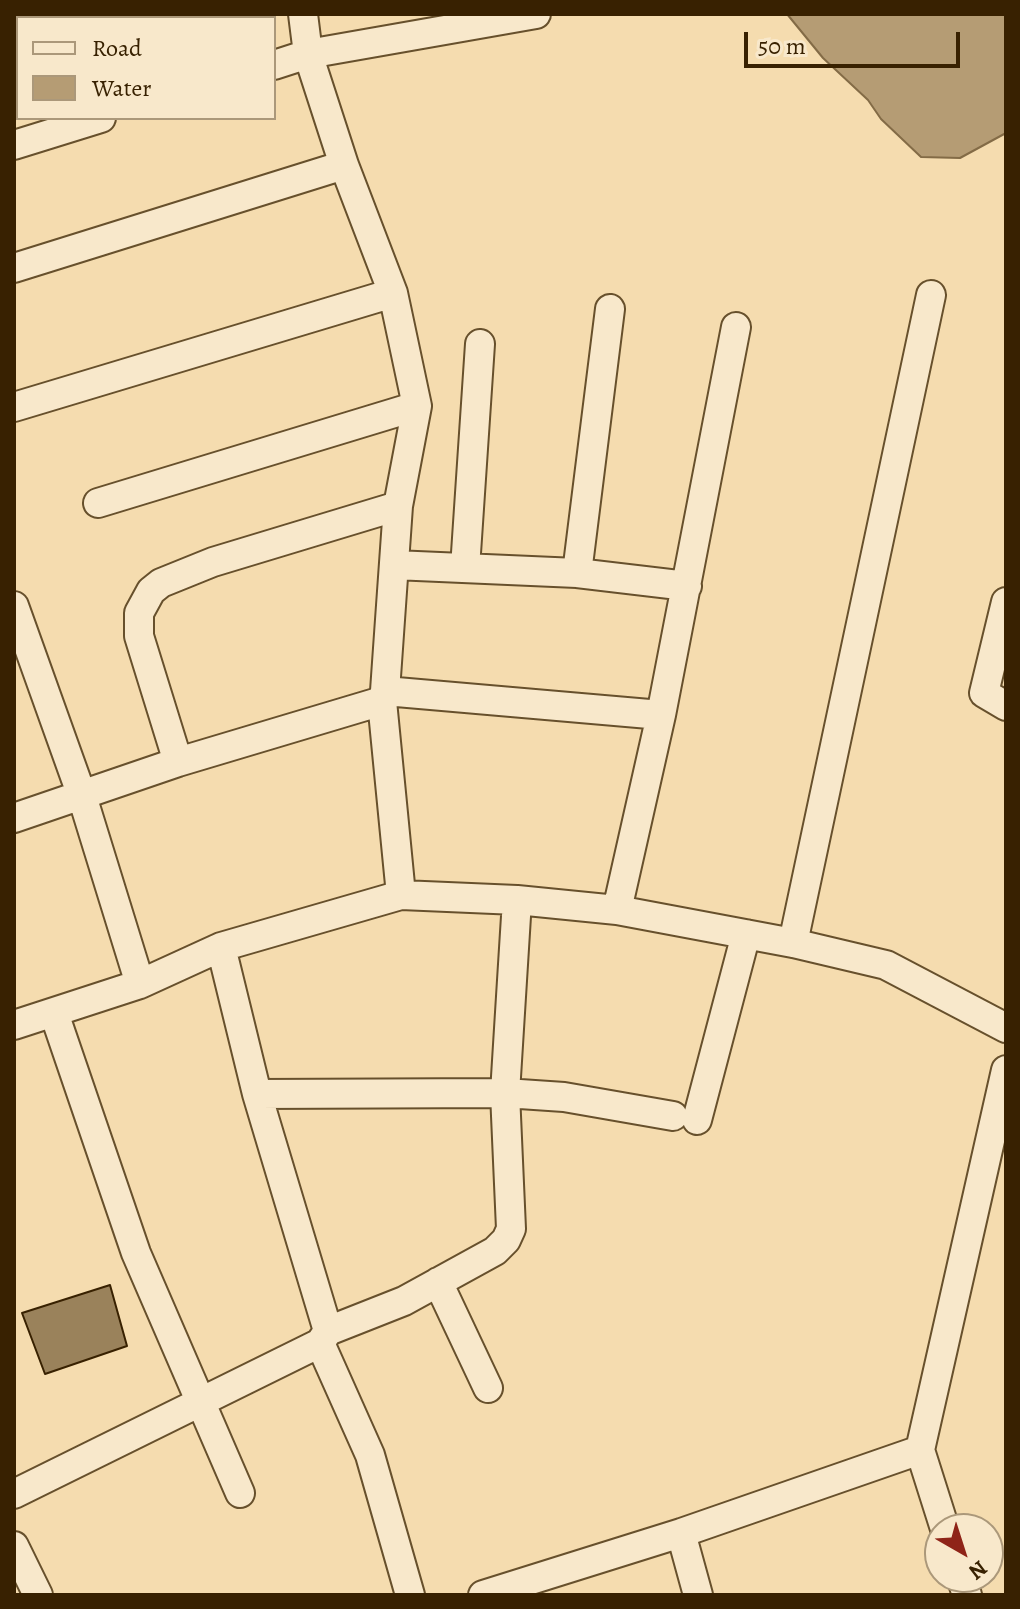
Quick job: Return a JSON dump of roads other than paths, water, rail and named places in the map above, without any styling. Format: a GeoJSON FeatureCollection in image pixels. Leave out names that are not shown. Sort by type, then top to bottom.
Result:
{"type":"FeatureCollection","features":[{"type":"Feature","properties":{"kind":"street"},"geometry":{"type":"LineString","coordinates":[[303,14],[308,54],[344,165],[393,293],[417,406],[398,506],[384,696],[401,895]]}},
{"type":"Feature","properties":{"kind":"street"},"geometry":{"type":"LineString","coordinates":[[276,64],[308,54],[536,14]]}},
{"type":"Feature","properties":{"kind":"street"},"geometry":{"type":"LineString","coordinates":[[14,145],[95,120]]}},
{"type":"Feature","properties":{"kind":"street"},"geometry":{"type":"LineString","coordinates":[[14,268],[344,165]]}},
{"type":"Feature","properties":{"kind":"street"},"geometry":{"type":"LineString","coordinates":[[14,407],[393,293]]}},
{"type":"Feature","properties":{"kind":"street"},"geometry":{"type":"LineString","coordinates":[[793,943],[931,295]]}},
{"type":"Feature","properties":{"kind":"street"},"geometry":{"type":"LineString","coordinates":[[577,573],[610,309]]}},
{"type":"Feature","properties":{"kind":"street"},"geometry":{"type":"LineString","coordinates":[[617,910],[661,715],[736,327]]}},
{"type":"Feature","properties":{"kind":"street"},"geometry":{"type":"LineString","coordinates":[[465,568],[480,344]]}},
{"type":"Feature","properties":{"kind":"street"},"geometry":{"type":"LineString","coordinates":[[98,503],[417,406]]}},
{"type":"Feature","properties":{"kind":"street"},"geometry":{"type":"LineString","coordinates":[[178,762],[139,636],[139,613],[151,591],[161,583],[213,562],[398,506]]}},
{"type":"Feature","properties":{"kind":"street"},"geometry":{"type":"LineString","coordinates":[[394,565],[577,573],[687,586]]}},
{"type":"Feature","properties":{"kind":"street"},"geometry":{"type":"LineString","coordinates":[[1006,602],[984,693],[1006,706]]}},
{"type":"Feature","properties":{"kind":"street"},"geometry":{"type":"LineString","coordinates":[[14,606],[21,650],[82,796],[140,984]]}},
{"type":"Feature","properties":{"kind":"street"},"geometry":{"type":"LineString","coordinates":[[14,818],[384,696],[661,715]]}},
{"type":"Feature","properties":{"kind":"street"},"geometry":{"type":"LineString","coordinates":[[14,1025],[140,984],[221,947],[401,895],[517,900],[617,910],[793,943],[886,965],[1006,1028]]}},
{"type":"Feature","properties":{"kind":"street"},"geometry":{"type":"LineString","coordinates":[[14,1494],[324,1337],[404,1301],[495,1251],[506,1240],[511,1229],[505,1093],[517,900]]}},
{"type":"Feature","properties":{"kind":"street"},"geometry":{"type":"LineString","coordinates":[[257,1094],[505,1093],[564,1097],[685,1118],[746,934]]}},
{"type":"Feature","properties":{"kind":"street"},"geometry":{"type":"LineString","coordinates":[[221,947],[257,1094],[324,1337],[370,1455],[410,1595]]}},
{"type":"Feature","properties":{"kind":"street"},"geometry":{"type":"LineString","coordinates":[[54,1013],[136,1253],[240,1493]]}},
{"type":"Feature","properties":{"kind":"street"},"geometry":{"type":"LineString","coordinates":[[940,1513],[920,1450],[1006,1070]]}},
{"type":"Feature","properties":{"kind":"street"},"geometry":{"type":"LineString","coordinates":[[438,1282],[488,1388]]}},
{"type":"Feature","properties":{"kind":"street"},"geometry":{"type":"LineString","coordinates":[[483,1595],[681,1533],[920,1450]]}},
{"type":"Feature","properties":{"kind":"street"},"geometry":{"type":"LineString","coordinates":[[681,1533],[698,1595]]}},
{"type":"Feature","properties":{"kind":"street"},"geometry":{"type":"LineString","coordinates":[[14,1546],[38,1595]]}},
{"type":"Feature","properties":{"kind":"water"},"geometry":{"type":"Polygon","coordinates":[[[787,14],[1006,14],[1006,133],[960,158],[921,157],[881,119],[868,100],[823,58],[787,14]]]}}]}
